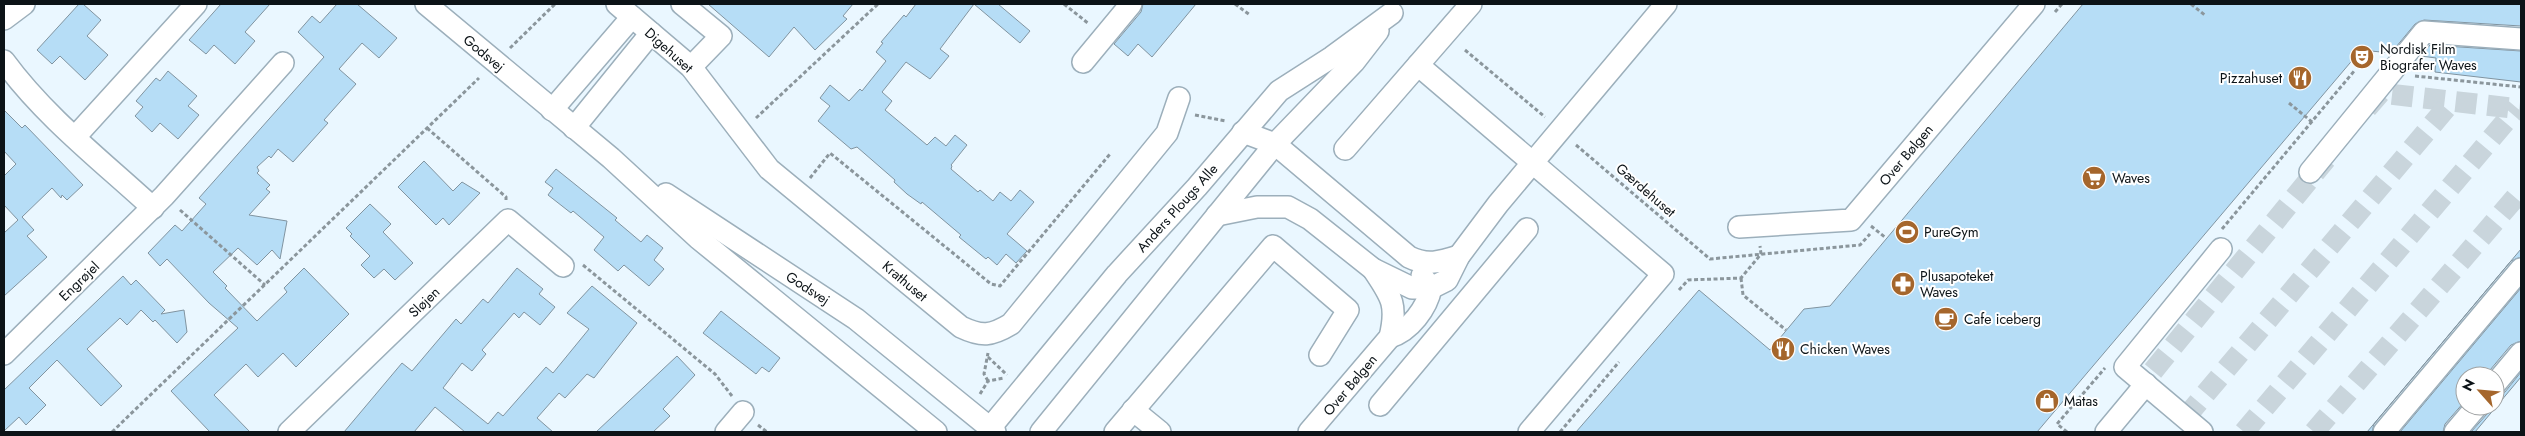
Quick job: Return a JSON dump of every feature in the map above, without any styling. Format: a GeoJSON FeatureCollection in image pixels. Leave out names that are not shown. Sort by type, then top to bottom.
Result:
{"type":"FeatureCollection","features":[{"type":"Feature","properties":{"kind":"street"},"geometry":{"type":"LineString","coordinates":[[4,19],[24,4]]}},
{"type":"Feature","properties":{"kind":"street"},"geometry":{"type":"LineString","coordinates":[[75,137],[196,4]]}},
{"type":"Feature","properties":{"kind":"street","name":"Godsvej"},"geometry":{"type":"LineString","coordinates":[[426,4],[611,158],[698,238],[936,432]]}},
{"type":"Feature","properties":{"kind":"street"},"geometry":{"type":"LineString","coordinates":[[682,4],[721,36],[691,68]]}},
{"type":"Feature","properties":{"kind":"street"},"geometry":{"type":"LineString","coordinates":[[1083,62],[1131,4]]}},
{"type":"Feature","properties":{"kind":"street"},"geometry":{"type":"LineString","coordinates":[[1345,148],[1471,4]]}},
{"type":"Feature","properties":{"kind":"street"},"geometry":{"type":"LineString","coordinates":[[1217,215],[1257,207],[1288,207],[1310,219],[1373,270],[1412,288],[1431,288],[1447,280],[1458,256],[1498,204],[1666,4]]}},
{"type":"Feature","properties":{"kind":"street","name":"Over Bølgen"},"geometry":{"type":"LineString","coordinates":[[1739,228],[1851,220],[2034,4]]}},
{"type":"Feature","properties":{"kind":"street","name":"Anders Plougs Alle"},"geometry":{"type":"LineString","coordinates":[[992,431],[1116,274],[1197,187],[1279,91],[1332,57],[1396,8]]}},
{"type":"Feature","properties":{"kind":"street","name":"Anders Plougs Alle"},"geometry":{"type":"LineString","coordinates":[[1041,432],[1274,144],[1354,62],[1396,8]]}},
{"type":"Feature","properties":{"kind":"street","name":"Digehuset"},"geometry":{"type":"LineString","coordinates":[[552,110],[624,10],[691,68],[741,132]]}},
{"type":"Feature","properties":{"kind":"street"},"geometry":{"type":"LineString","coordinates":[[2310,172],[2424,32],[2521,39]]}},
{"type":"Feature","properties":{"kind":"street"},"geometry":{"type":"LineString","coordinates":[[574,128],[652,34]]}},
{"type":"Feature","properties":{"kind":"street"},"geometry":{"type":"LineString","coordinates":[[4,61],[20,83],[75,137],[159,202]]}},
{"type":"Feature","properties":{"kind":"street","name":"Engrøjel"},"geometry":{"type":"LineString","coordinates":[[4,354],[159,202],[283,63]]}},
{"type":"Feature","properties":{"kind":"street"},"geometry":{"type":"LineString","coordinates":[[1418,65],[1663,274],[1528,432]]}},
{"type":"Feature","properties":{"kind":"street"},"geometry":{"type":"LineString","coordinates":[[988,333],[995,333],[1011,324],[1167,134],[1177,104]]}},
{"type":"Feature","properties":{"kind":"street"},"geometry":{"type":"LineString","coordinates":[[1245,129],[1274,144],[1409,257],[1419,262],[1429,263],[1458,256]]}},
{"type":"Feature","properties":{"kind":"street","name":"Krathuset"},"geometry":{"type":"LineString","coordinates":[[741,132],[769,169],[960,327],[976,334],[988,333]]}},
{"type":"Feature","properties":{"kind":"street","name":"Godsvej"},"geometry":{"type":"LineString","coordinates":[[611,158],[856,319],[992,431]]}},
{"type":"Feature","properties":{"kind":"street"},"geometry":{"type":"LineString","coordinates":[[508,220],[563,266]]}},
{"type":"Feature","properties":{"kind":"street","name":"Sløjen"},"geometry":{"type":"LineString","coordinates":[[289,432],[508,220]]}},
{"type":"Feature","properties":{"kind":"street"},"geometry":{"type":"LineString","coordinates":[[1380,405],[1528,229]]}},
{"type":"Feature","properties":{"kind":"street"},"geometry":{"type":"LineString","coordinates":[[1115,432],[1273,246],[1348,310],[1320,355]]}},
{"type":"Feature","properties":{"kind":"street"},"geometry":{"type":"LineString","coordinates":[[2188,428],[2146,384],[2124,367],[2222,249]]}},
{"type":"Feature","properties":{"kind":"street"},"geometry":{"type":"LineString","coordinates":[[1373,270],[1388,292],[1394,305],[1394,318],[1390,337],[1402,334],[1428,302],[1431,288],[1409,257]]}},
{"type":"Feature","properties":{"kind":"street"},"geometry":{"type":"LineString","coordinates":[[2384,432],[2521,269]]}},
{"type":"Feature","properties":{"kind":"street","name":"Over Bølgen"},"geometry":{"type":"LineString","coordinates":[[1309,432],[1390,337]]}},
{"type":"Feature","properties":{"kind":"street"},"geometry":{"type":"LineString","coordinates":[[2505,372],[2521,353]]}},
{"type":"Feature","properties":{"kind":"street"},"geometry":{"type":"LineString","coordinates":[[2106,432],[2146,384]]}},
{"type":"Feature","properties":{"kind":"street"},"geometry":{"type":"LineString","coordinates":[[1134,410],[1160,432]]}},
{"type":"Feature","properties":{"kind":"street"},"geometry":{"type":"LineString","coordinates":[[726,432],[743,412]]}},
{"type":"Feature","properties":{"kind":"street"},"geometry":{"type":"LineString","coordinates":[[2455,432],[2469,416]]}},
{"type":"Feature","properties":{"kind":"path"},"geometry":{"type":"LineString","coordinates":[[506,52],[555,4]]}},
{"type":"Feature","properties":{"kind":"path"},"geometry":{"type":"LineString","coordinates":[[741,132],[878,4]]}},
{"type":"Feature","properties":{"kind":"path"},"geometry":{"type":"LineString","coordinates":[[1064,4],[1092,26],[1087,32]]}},
{"type":"Feature","properties":{"kind":"path"},"geometry":{"type":"LineString","coordinates":[[1235,4],[1250,15]]}},
{"type":"Feature","properties":{"kind":"path"},"geometry":{"type":"LineString","coordinates":[[2191,4],[2206,16]]}},
{"type":"Feature","properties":{"kind":"path"},"geometry":{"type":"LineString","coordinates":[[1465,50],[1549,121]]}},
{"type":"Feature","properties":{"kind":"path"},"geometry":{"type":"LineString","coordinates":[[2410,76],[2521,86]]}},
{"type":"Feature","properties":{"kind":"path"},"geometry":{"type":"LineString","coordinates":[[112,432],[479,78]]}},
{"type":"Feature","properties":{"kind":"path"},"geometry":{"type":"LineString","coordinates":[[2289,103],[2312,122]]}},
{"type":"Feature","properties":{"kind":"path"},"geometry":{"type":"LineString","coordinates":[[1177,104],[1245,129]]}},
{"type":"Feature","properties":{"kind":"path"},"geometry":{"type":"LineString","coordinates":[[427,128],[506,197],[508,220]]}},
{"type":"Feature","properties":{"kind":"path","name":"Gærdehuset"},"geometry":{"type":"LineString","coordinates":[[1576,145],[1710,259],[1761,254]]}},
{"type":"Feature","properties":{"kind":"path"},"geometry":{"type":"LineString","coordinates":[[798,193],[830,153],[991,284],[1000,286],[1110,154]]}},
{"type":"Feature","properties":{"kind":"path"},"geometry":{"type":"LineString","coordinates":[[159,202],[265,285]]}},
{"type":"Feature","properties":{"kind":"path"},"geometry":{"type":"LineString","coordinates":[[1874,228],[1886,238]]}},
{"type":"Feature","properties":{"kind":"path"},"geometry":{"type":"LineString","coordinates":[[1786,330],[1743,295],[1741,278],[1761,254],[1860,245]]}},
{"type":"Feature","properties":{"kind":"path"},"geometry":{"type":"LineString","coordinates":[[563,266],[578,261],[715,374],[743,412],[767,432]]}},
{"type":"Feature","properties":{"kind":"path"},"geometry":{"type":"LineString","coordinates":[[1674,296],[1688,280],[1741,278]]}},
{"type":"Feature","properties":{"kind":"path"},"geometry":{"type":"LineString","coordinates":[[988,333],[988,357],[984,374],[988,381]]}},
{"type":"Feature","properties":{"kind":"path"},"geometry":{"type":"LineString","coordinates":[[988,357],[1010,377]]}},
{"type":"Feature","properties":{"kind":"path"},"geometry":{"type":"LineString","coordinates":[[1560,432],[1623,357]]}},
{"type":"Feature","properties":{"kind":"building"},"geometry":{"type":"Polygon","coordinates":[[[79,4],[83,4],[101,20],[87,36],[108,55],[85,80],[60,56],[52,64],[37,50],[79,4]]]}},
{"type":"Feature","properties":{"kind":"building"},"geometry":{"type":"Polygon","coordinates":[[[221,4],[270,4],[245,32],[255,41],[235,64],[214,45],[206,54],[189,40],[221,4]]]}},
{"type":"Feature","properties":{"kind":"building"},"geometry":{"type":"Polygon","coordinates":[[[337,4],[357,4],[397,38],[379,58],[362,43],[339,69],[356,84],[324,120],[328,123],[293,162],[278,149],[271,158],[269,156],[257,167],[259,171],[257,173],[270,185],[266,189],[270,192],[249,215],[287,221],[280,259],[272,250],[257,265],[238,248],[213,272],[227,286],[225,288],[257,321],[287,292],[284,288],[304,268],[349,314],[296,367],[283,353],[258,377],[246,364],[214,395],[250,432],[210,432],[171,391],[238,328],[209,303],[167,259],[160,266],[148,253],[175,225],[182,231],[206,204],[199,198],[324,57],[298,32],[312,16],[320,23],[337,4]]]}},
{"type":"Feature","properties":{"kind":"building"},"geometry":{"type":"Polygon","coordinates":[[[708,4],[853,4],[843,16],[847,19],[815,50],[794,27],[769,57],[708,4]]]}},
{"type":"Feature","properties":{"kind":"building"},"geometry":{"type":"Polygon","coordinates":[[[916,4],[974,4],[940,49],[949,56],[930,79],[906,62],[882,92],[892,101],[885,110],[927,145],[935,137],[946,146],[955,135],[967,145],[951,165],[951,169],[978,192],[980,190],[993,201],[1000,192],[1011,201],[1020,190],[1034,202],[1007,234],[1027,251],[1016,263],[1006,254],[997,265],[988,257],[986,259],[959,237],[961,235],[922,202],[921,204],[907,194],[894,182],[895,180],[857,147],[851,149],[818,121],[830,106],[820,98],[830,85],[849,101],[860,89],[862,91],[886,61],[876,52],[883,43],[881,42],[916,4]]]}},
{"type":"Feature","properties":{"kind":"building"},"geometry":{"type":"Polygon","coordinates":[[[974,4],[998,4],[1030,31],[1020,43],[974,4]]]}},
{"type":"Feature","properties":{"kind":"building"},"geometry":{"type":"Polygon","coordinates":[[[1143,4],[1196,4],[1152,57],[1138,44],[1128,56],[1114,44],[1141,12],[1143,4]]]}},
{"type":"Feature","properties":{"kind":"building","name":"Waves"},"geometry":{"type":"Polygon","coordinates":[[[2083,4],[2521,4],[2521,26],[2424,20],[2415,24],[2391,53],[2361,50],[2037,432],[1576,432],[1699,290],[1770,350],[1804,309],[1830,306],[2083,4]]]}},
{"type":"Feature","properties":{"kind":"building"},"geometry":{"type":"Polygon","coordinates":[[[2430,45],[2521,51],[2521,82],[2435,72],[2436,58],[2421,56],[2430,45]]]}},
{"type":"Feature","properties":{"kind":"building"},"geometry":{"type":"Polygon","coordinates":[[[168,71],[197,96],[188,106],[199,115],[178,139],[160,123],[152,132],[135,116],[143,107],[136,101],[156,78],[160,81],[168,71]]]}},
{"type":"Feature","properties":{"kind":"building"},"geometry":{"type":"Polygon","coordinates":[[[4,110],[22,128],[25,125],[83,185],[67,200],[62,195],[61,198],[52,188],[22,217],[34,230],[27,236],[47,257],[4,296],[4,233],[18,220],[4,205],[4,176],[16,164],[4,151],[4,110]]]}},
{"type":"Feature","properties":{"kind":"building"},"geometry":{"type":"Polygon","coordinates":[[[424,161],[453,191],[462,182],[480,193],[449,225],[443,218],[436,225],[398,187],[424,161]]]}},
{"type":"Feature","properties":{"kind":"building"},"geometry":{"type":"Polygon","coordinates":[[[556,169],[617,218],[615,220],[641,242],[647,235],[663,248],[654,260],[664,269],[649,286],[624,265],[618,271],[594,250],[604,237],[573,211],[571,213],[548,195],[553,188],[545,182],[556,169]]]}},
{"type":"Feature","properties":{"kind":"building"},"geometry":{"type":"Polygon","coordinates":[[[370,204],[391,224],[383,232],[413,263],[395,280],[384,269],[374,278],[361,265],[370,256],[350,236],[352,234],[346,228],[370,204]]]}},
{"type":"Feature","properties":{"kind":"building"},"geometry":{"type":"Polygon","coordinates":[[[2521,249],[2521,257],[2511,261],[2374,424],[2372,432],[2367,432],[2521,249]]]}},
{"type":"Feature","properties":{"kind":"building"},"geometry":{"type":"Polygon","coordinates":[[[517,268],[543,289],[539,294],[555,307],[540,325],[524,312],[519,318],[514,313],[482,350],[486,354],[472,371],[462,363],[443,388],[488,424],[498,412],[503,416],[546,367],[553,373],[589,329],[567,313],[592,286],[637,323],[594,378],[587,374],[565,398],[559,393],[537,418],[553,432],[465,432],[435,407],[414,432],[344,432],[402,363],[412,371],[456,319],[461,324],[483,299],[488,303],[517,268]]]}},
{"type":"Feature","properties":{"kind":"building"},"geometry":{"type":"Polygon","coordinates":[[[123,276],[131,285],[136,280],[165,310],[161,314],[184,310],[187,332],[177,343],[155,320],[153,322],[141,310],[127,325],[120,318],[87,349],[122,386],[101,406],[57,360],[29,388],[46,405],[26,425],[19,417],[4,431],[4,390],[123,276]]]}},
{"type":"Feature","properties":{"kind":"building"},"geometry":{"type":"Polygon","coordinates":[[[2521,288],[2521,341],[2511,345],[2493,366],[2455,366],[2521,288]]]}},
{"type":"Feature","properties":{"kind":"building"},"geometry":{"type":"Polygon","coordinates":[[[721,311],[780,358],[769,372],[762,367],[756,374],[703,333],[721,311]]]}},
{"type":"Feature","properties":{"kind":"building"},"geometry":{"type":"Polygon","coordinates":[[[677,356],[695,375],[663,409],[670,416],[653,432],[596,432],[677,356]]]}},
{"type":"Feature","properties":{"kind":"building"},"geometry":{"type":"Polygon","coordinates":[[[2455,367],[2455,412],[2445,424],[2443,432],[2400,432],[2455,367]]]}},
{"type":"Feature","properties":{"kind":"building"},"geometry":{"type":"Polygon","coordinates":[[[2521,372],[2521,377],[2505,396],[2505,392],[2521,372]]]}},
{"type":"Feature","properties":{"kind":"building"},"geometry":{"type":"Polygon","coordinates":[[[2485,416],[2488,416],[2475,432],[2471,432],[2485,416]]]}},
{"type":"Feature","properties":{"kind":"tunnel"},"geometry":{"type":"LineString","coordinates":[[2367,108],[2380,93],[2521,109]]}},
{"type":"Feature","properties":{"kind":"tunnel"},"geometry":{"type":"LineString","coordinates":[[2185,418],[2453,100]]}},
{"type":"Feature","properties":{"kind":"tunnel"},"geometry":{"type":"LineString","coordinates":[[2244,432],[2517,108]]}},
{"type":"Feature","properties":{"kind":"tunnel"},"geometry":{"type":"LineString","coordinates":[[2153,371],[2326,159]]}},
{"type":"Feature","properties":{"kind":"tunnel"},"geometry":{"type":"LineString","coordinates":[[2314,432],[2521,191]]}},
{"type":"Feature","properties":{"kind":"place","name":"Nordisk Film Biografer Waves"},"geometry":{"type":"Point","coordinates":[2362,57]}},
{"type":"Feature","properties":{"kind":"place","name":"Pizzahuset"},"geometry":{"type":"Point","coordinates":[2300,78]}},
{"type":"Feature","properties":{"kind":"place","name":"Waves"},"geometry":{"type":"Point","coordinates":[2094,178]}},
{"type":"Feature","properties":{"kind":"place","name":"PureGym"},"geometry":{"type":"Point","coordinates":[1907,232]}},
{"type":"Feature","properties":{"kind":"place","name":"Plusapoteket Waves"},"geometry":{"type":"Point","coordinates":[1903,284]}},
{"type":"Feature","properties":{"kind":"place","name":"Cafe iceberg"},"geometry":{"type":"Point","coordinates":[1946,319]}},
{"type":"Feature","properties":{"kind":"place","name":"Chicken Waves"},"geometry":{"type":"Point","coordinates":[1783,349]}},
{"type":"Feature","properties":{"kind":"place","name":"Matas"},"geometry":{"type":"Point","coordinates":[2047,401]}}]}
